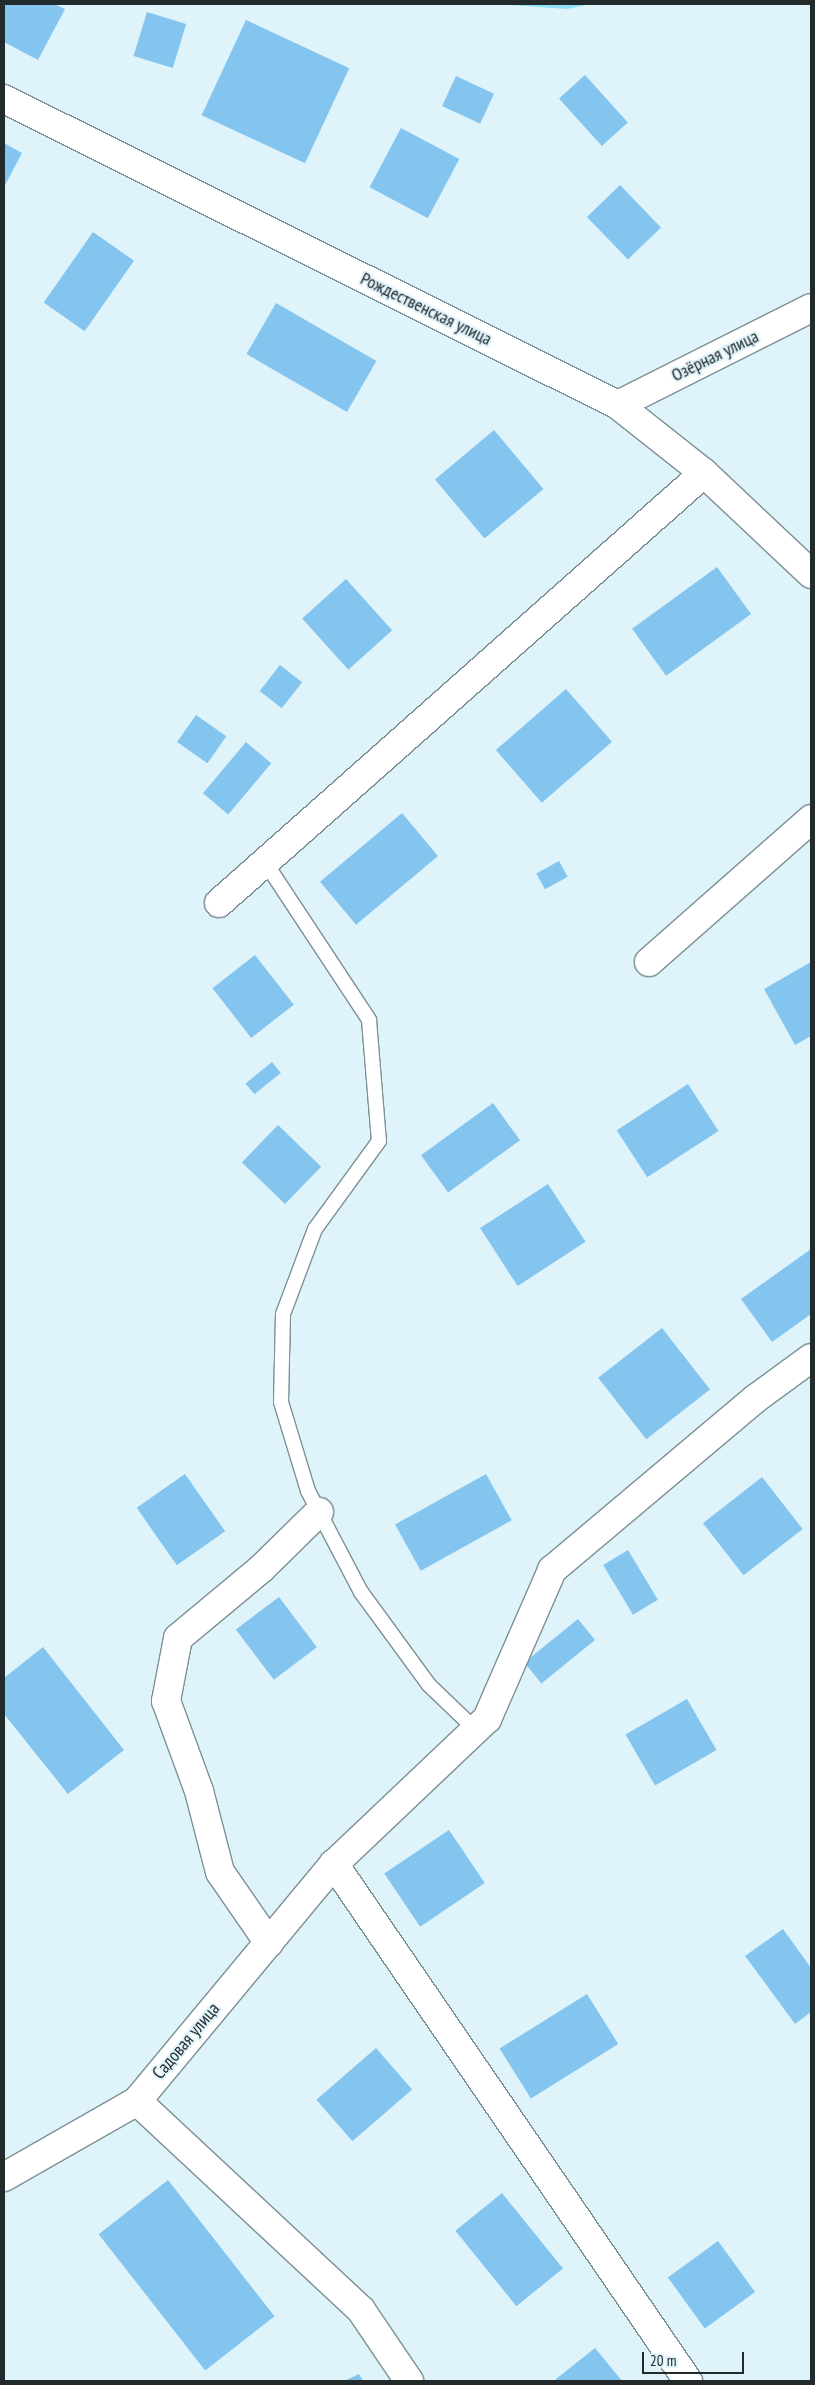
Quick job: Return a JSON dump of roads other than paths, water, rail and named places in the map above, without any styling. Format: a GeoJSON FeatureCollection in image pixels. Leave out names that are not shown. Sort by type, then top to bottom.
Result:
{"type":"FeatureCollection","features":[{"type":"Feature","properties":{"kind":"street","name":"Рождественская улица"},"geometry":{"type":"LineString","coordinates":[[4,99],[618,404],[704,473],[811,574]]}},
{"type":"Feature","properties":{"kind":"street","name":"Озёрная улица"},"geometry":{"type":"LineString","coordinates":[[618,404],[811,308]]}},
{"type":"Feature","properties":{"kind":"street"},"geometry":{"type":"LineString","coordinates":[[219,903],[704,473]]}},
{"type":"Feature","properties":{"kind":"street"},"geometry":{"type":"LineString","coordinates":[[649,962],[811,819]]}},
{"type":"Feature","properties":{"kind":"street","name":"Садовая улица"},"geometry":{"type":"LineString","coordinates":[[4,2177],[137,2101],[334,1864],[487,1719],[552,1570],[755,1399],[811,1358]]}},
{"type":"Feature","properties":{"kind":"street"},"geometry":{"type":"LineString","coordinates":[[269,1942],[220,1872],[199,1791],[166,1702],[178,1638],[262,1568],[319,1512]]}},
{"type":"Feature","properties":{"kind":"street"},"geometry":{"type":"LineString","coordinates":[[334,1864],[688,2381]]}},
{"type":"Feature","properties":{"kind":"street"},"geometry":{"type":"LineString","coordinates":[[137,2101],[361,2310],[409,2381]]}},
{"type":"Feature","properties":{"kind":"lane"},"geometry":{"type":"LineString","coordinates":[[265,862],[369,1020],[379,1142],[316,1228],[283,1314],[281,1402],[308,1491],[362,1592],[429,1685],[476,1730]]}}]}
